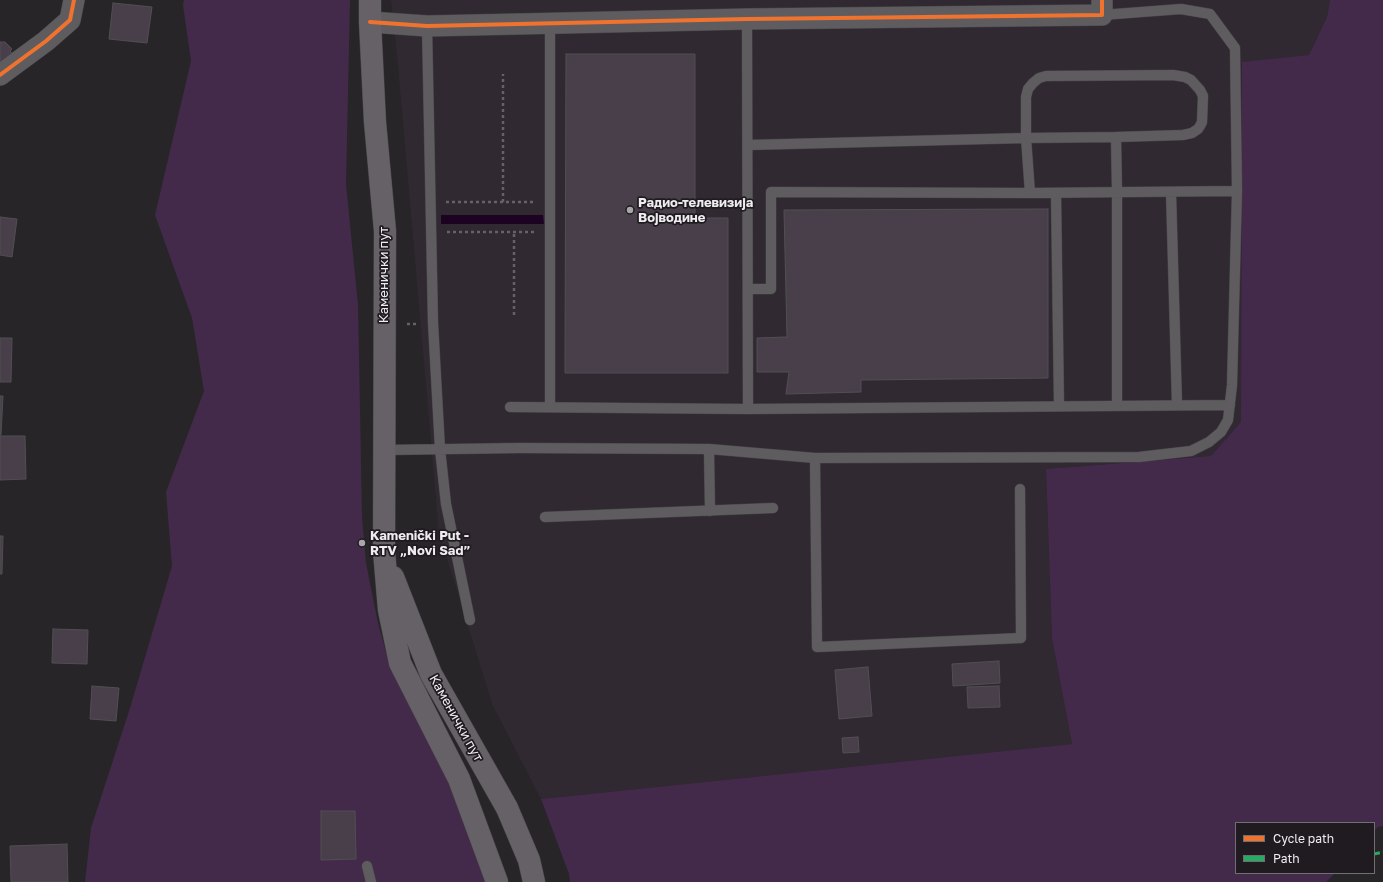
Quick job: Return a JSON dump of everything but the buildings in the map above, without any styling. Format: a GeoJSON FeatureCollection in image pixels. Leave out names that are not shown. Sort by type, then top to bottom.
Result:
{"type":"FeatureCollection","features":[{"type":"Feature","properties":{"kind":"main road","name":"Каменички пут"},"geometry":{"type":"LineString","coordinates":[[370,0],[375,122],[384,231],[384,551],[389,610],[400,663],[459,779],[497,882]]}},
{"type":"Feature","properties":{"kind":"main road","name":"Каменички пут"},"geometry":{"type":"LineString","coordinates":[[384,551],[431,674],[507,808],[529,860],[534,882]]}},
{"type":"Feature","properties":{"kind":"street"},"geometry":{"type":"LineString","coordinates":[[0,74],[46,41],[70,20],[74,0]]}},
{"type":"Feature","properties":{"kind":"street"},"geometry":{"type":"LineString","coordinates":[[370,22],[427,26],[747,19],[1102,7]]}},
{"type":"Feature","properties":{"kind":"lane"},"geometry":{"type":"LineString","coordinates":[[384,450],[709,449],[814,458],[1139,457],[1191,451],[1209,442],[1221,432],[1228,420],[1232,385],[1237,191],[1234,48],[1210,14],[1181,9],[1102,7]]}},
{"type":"Feature","properties":{"kind":"lane"},"geometry":{"type":"LineString","coordinates":[[747,19],[748,409]]}},
{"type":"Feature","properties":{"kind":"lane"},"geometry":{"type":"LineString","coordinates":[[550,23],[550,407]]}},
{"type":"Feature","properties":{"kind":"lane"},"geometry":{"type":"LineString","coordinates":[[427,26],[432,323],[440,449],[446,504],[470,620]]}},
{"type":"Feature","properties":{"kind":"lane"},"geometry":{"type":"LineString","coordinates":[[748,145],[1026,138],[1183,135],[1192,133],[1198,129],[1202,122],[1203,96],[1200,90],[1191,80],[1185,77],[1173,75],[1046,76],[1039,78],[1032,83],[1028,89],[1026,97],[1026,138],[1030,193]]}},
{"type":"Feature","properties":{"kind":"lane"},"geometry":{"type":"LineString","coordinates":[[1116,137],[1118,192],[1117,406]]}},
{"type":"Feature","properties":{"kind":"lane"},"geometry":{"type":"LineString","coordinates":[[748,289],[771,289],[771,192],[1056,193],[1237,191]]}},
{"type":"Feature","properties":{"kind":"lane"},"geometry":{"type":"LineString","coordinates":[[1171,192],[1177,406]]}},
{"type":"Feature","properties":{"kind":"lane"},"geometry":{"type":"LineString","coordinates":[[1056,193],[1059,406]]}},
{"type":"Feature","properties":{"kind":"lane"},"geometry":{"type":"LineString","coordinates":[[510,407],[748,409],[1230,405]]}},
{"type":"Feature","properties":{"kind":"lane"},"geometry":{"type":"LineString","coordinates":[[709,449],[710,511]]}},
{"type":"Feature","properties":{"kind":"lane"},"geometry":{"type":"LineString","coordinates":[[814,458],[818,647],[1021,638],[1020,489]]}},
{"type":"Feature","properties":{"kind":"lane"},"geometry":{"type":"LineString","coordinates":[[545,517],[773,508]]}},
{"type":"Feature","properties":{"kind":"lane"},"geometry":{"type":"LineString","coordinates":[[367,866],[371,882]]}},
{"type":"Feature","properties":{"kind":"path"},"geometry":{"type":"LineString","coordinates":[[503,74],[503,202]]}},
{"type":"Feature","properties":{"kind":"path"},"geometry":{"type":"LineString","coordinates":[[444,202],[533,202]]}},
{"type":"Feature","properties":{"kind":"path"},"geometry":{"type":"LineString","coordinates":[[444,232],[533,232]]}},
{"type":"Feature","properties":{"kind":"path"},"geometry":{"type":"LineString","coordinates":[[514,232],[514,315]]}},
{"type":"Feature","properties":{"kind":"shaded area"},"geometry":{"type":"Polygon","coordinates":[[[184,0],[350,0],[346,184],[358,305],[362,517],[366,563],[378,623],[389,663],[408,695],[459,794],[494,882],[85,882],[91,828],[130,708],[172,566],[166,492],[204,391],[192,318],[155,215],[191,61],[183,5],[184,0]]]}},
{"type":"Feature","properties":{"kind":"shaded area"},"geometry":{"type":"Polygon","coordinates":[[[391,0],[1330,0],[1327,17],[1309,55],[1242,63],[1241,422],[1211,456],[1046,469],[1052,638],[1072,744],[541,799],[493,706],[439,533],[391,0]]]}},
{"type":"Feature","properties":{"kind":"shaded area"},"geometry":{"type":"Polygon","coordinates":[[[1330,0],[1383,0],[1383,826],[1378,827],[1375,830],[1375,822],[1235,822],[1235,874],[1334,874],[1326,882],[570,882],[569,874],[541,799],[1072,744],[1052,638],[1046,469],[1211,456],[1241,422],[1242,62],[1309,55],[1327,17],[1330,0]]]}},
{"type":"Feature","properties":{"kind":"shaded area"},"geometry":{"type":"Polygon","coordinates":[[[441,215],[543,215],[544,224],[441,224],[441,215]]]}},
{"type":"Feature","properties":{"kind":"marked path"},"geometry":{"type":"LineString","coordinates":[[1375,854],[1383,852]]}},
{"type":"Feature","properties":{"kind":"cycle path"},"geometry":{"type":"LineString","coordinates":[[0,75],[46,41],[70,20],[74,0]]}},
{"type":"Feature","properties":{"kind":"cycle path"},"geometry":{"type":"LineString","coordinates":[[370,22],[427,26],[747,19],[1102,15],[1102,0]]}},
{"type":"Feature","properties":{"kind":"place","name":"Радио-телевизија Војводине"},"geometry":{"type":"Point","coordinates":[630,210]}},
{"type":"Feature","properties":{"kind":"place","name":"Kamenički Put - RTV „Novi Sad”"},"geometry":{"type":"Point","coordinates":[362,543]}}]}
